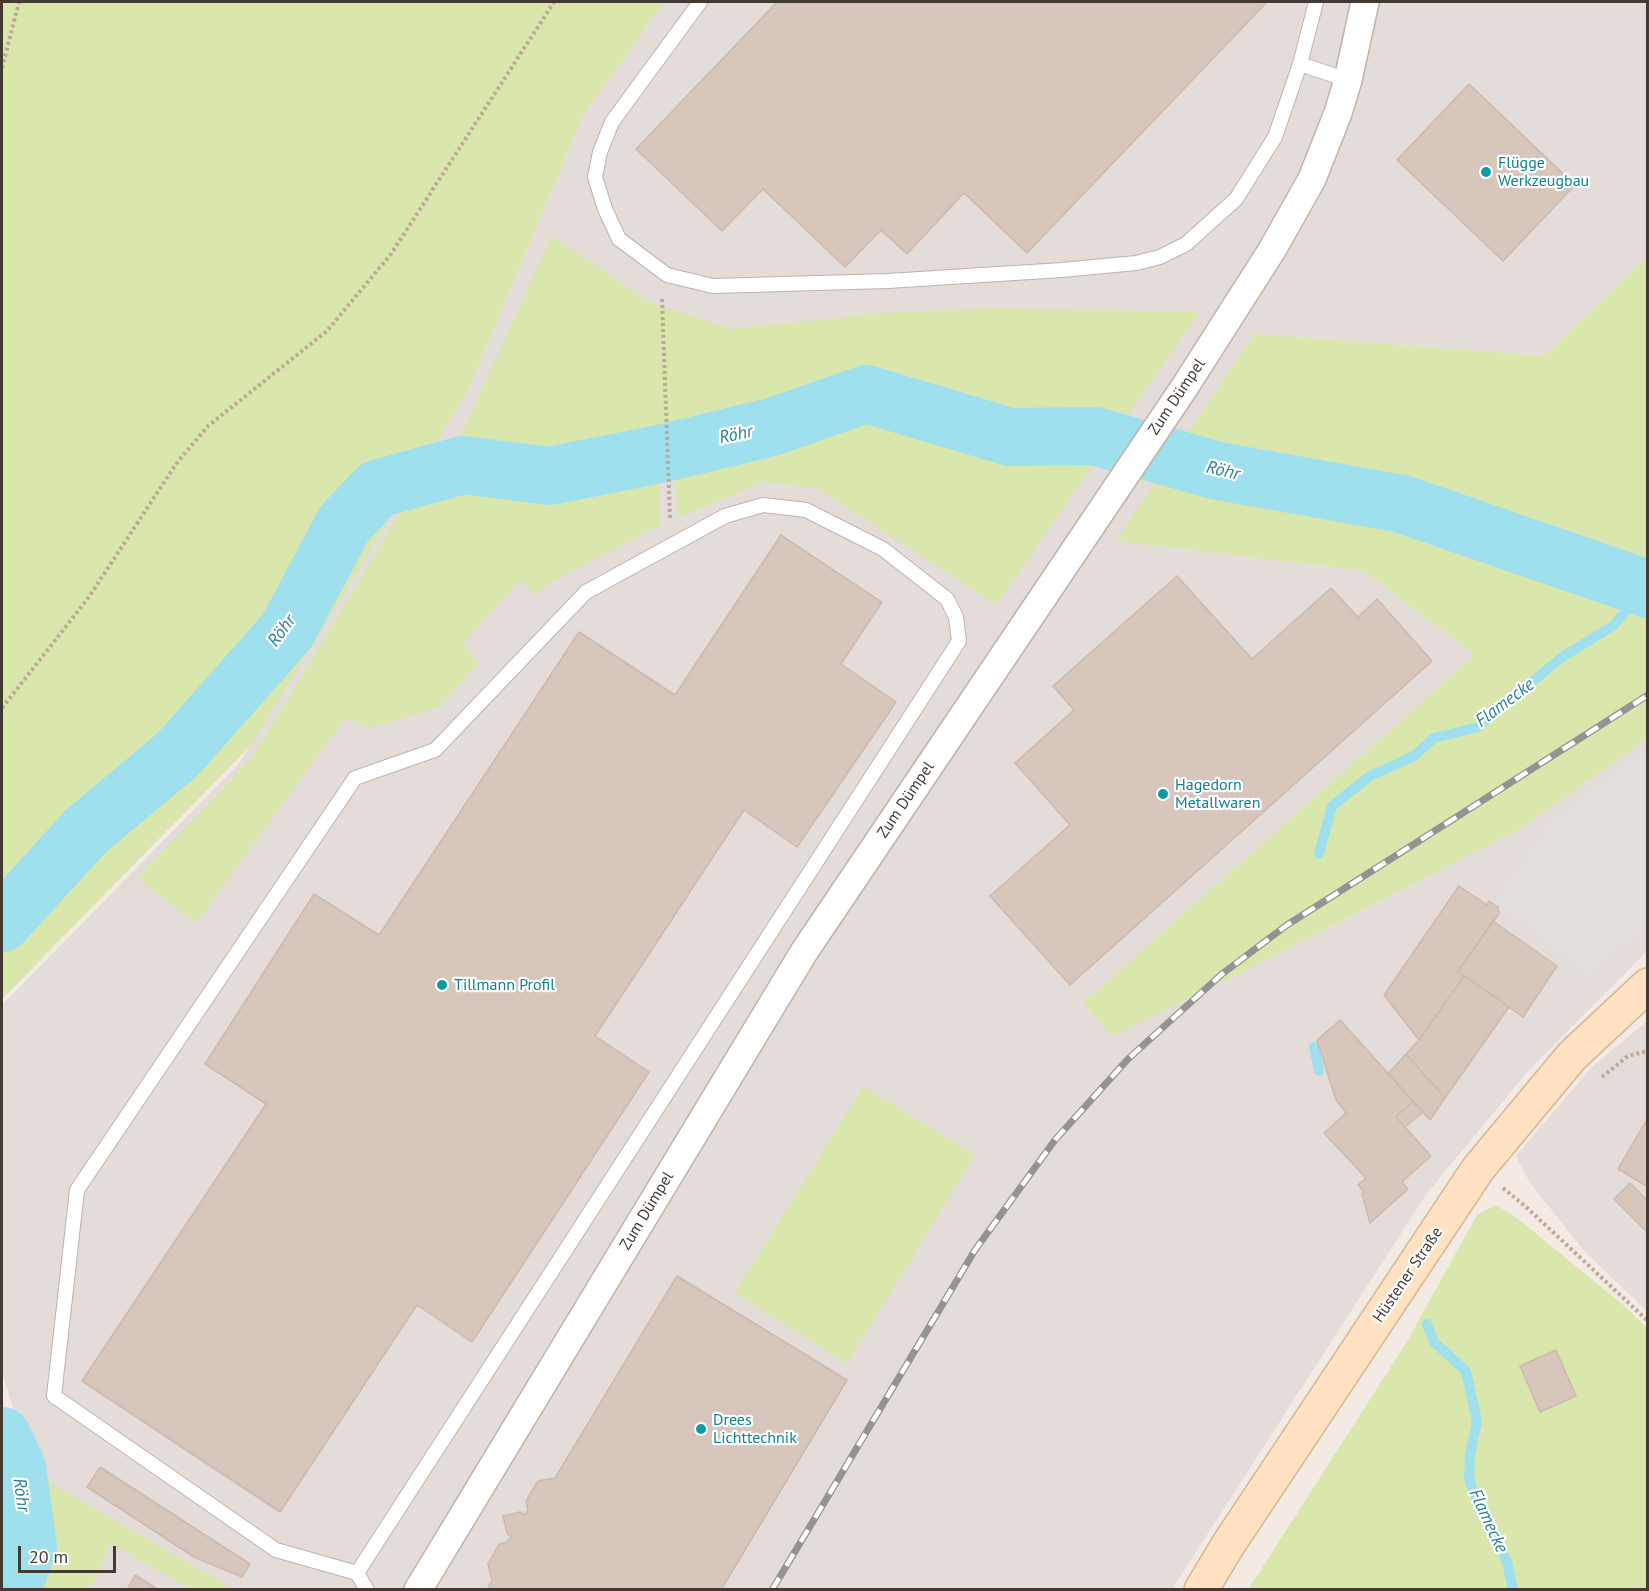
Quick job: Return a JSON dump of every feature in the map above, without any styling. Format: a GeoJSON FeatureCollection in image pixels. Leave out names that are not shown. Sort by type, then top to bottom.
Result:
{"type":"FeatureCollection","features":[{"type":"Feature","properties":{"kind":"main road","name":"Hüstener Straße"},"geometry":{"type":"LineString","coordinates":[[1201,1590],[1228,1545],[1478,1169],[1572,1056],[1647,985]]}},
{"type":"Feature","properties":{"kind":"street","name":"Zum Dümpel"},"geometry":{"type":"LineString","coordinates":[[418,1590],[804,952],[1184,387],[1272,249],[1312,179],[1348,80],[1365,2]]}},
{"type":"Feature","properties":{"kind":"lane"},"geometry":{"type":"LineString","coordinates":[[700,2],[612,122],[600,152],[595,177],[605,209],[619,239],[667,275],[713,286],[888,281],[1062,270],[1136,263],[1160,257],[1186,244],[1236,198],[1275,137],[1300,64],[1316,2]]}},
{"type":"Feature","properties":{"kind":"lane"},"geometry":{"type":"LineString","coordinates":[[1300,64],[1348,80]]}},
{"type":"Feature","properties":{"kind":"lane"},"geometry":{"type":"LineString","coordinates":[[357,1573],[959,641],[956,616],[947,599],[883,549],[806,510],[763,505],[725,516],[586,592],[435,750],[355,778],[77,1190],[54,1396],[276,1551],[357,1573],[368,1590]]}},
{"type":"Feature","properties":{"kind":"path"},"geometry":{"type":"LineString","coordinates":[[2,68],[19,2]]}},
{"type":"Feature","properties":{"kind":"path"},"geometry":{"type":"LineString","coordinates":[[2,708],[89,597],[176,464],[201,434],[225,412],[327,331],[391,254],[554,2]]}},
{"type":"Feature","properties":{"kind":"path"},"geometry":{"type":"LineString","coordinates":[[661,271],[670,518]]}},
{"type":"Feature","properties":{"kind":"path"},"geometry":{"type":"LineString","coordinates":[[1478,1169],[1525,1206],[1647,1321]]}},
{"type":"Feature","properties":{"kind":"shaded area"},"geometry":{"type":"Polygon","coordinates":[[[664,2],[1647,2],[1647,257],[1544,356],[1254,334],[1117,541],[1364,571],[1475,655],[1082,1005],[1112,1035],[1249,969],[1523,827],[1647,739],[1647,951],[1529,1070],[1427,1193],[1172,1589],[91,1589],[111,1543],[33,1473],[2,1372],[2,1005],[238,765],[468,390],[583,116],[664,2]]]}},
{"type":"Feature","properties":{"kind":"shaded area"},"geometry":{"type":"Polygon","coordinates":[[[1647,749],[1647,925],[1589,976],[1494,901],[1546,826],[1625,762],[1647,749]]]}},
{"type":"Feature","properties":{"kind":"shaded area"},"geometry":{"type":"Polygon","coordinates":[[[1647,1021],[1647,1311],[1585,1252],[1530,1183],[1516,1156],[1592,1067],[1647,1021]]]}},
{"type":"Feature","properties":{"kind":"green space"},"geometry":{"type":"Polygon","coordinates":[[[2,2],[664,2],[583,116],[468,390],[252,744],[2,999],[2,2]]]}},
{"type":"Feature","properties":{"kind":"green space"},"geometry":{"type":"Polygon","coordinates":[[[552,236],[651,303],[731,329],[897,312],[998,308],[1199,312],[996,605],[817,488],[763,482],[677,518],[675,458],[440,481],[552,236]]]}},
{"type":"Feature","properties":{"kind":"green space"},"geometry":{"type":"Polygon","coordinates":[[[1647,257],[1647,739],[1523,827],[1249,969],[1112,1036],[1082,1004],[1475,655],[1364,571],[1116,541],[1254,334],[1544,356],[1647,257]]]}},
{"type":"Feature","properties":{"kind":"green space"},"geometry":{"type":"Polygon","coordinates":[[[658,480],[661,525],[547,584],[537,595],[520,580],[463,644],[479,663],[438,708],[369,728],[346,717],[196,923],[137,878],[252,758],[409,499],[658,480]]]}},
{"type":"Feature","properties":{"kind":"green space"},"geometry":{"type":"Polygon","coordinates":[[[863,1087],[975,1155],[847,1364],[735,1293],[863,1087]]]}},
{"type":"Feature","properties":{"kind":"green space"},"geometry":{"type":"Polygon","coordinates":[[[1496,1205],[1517,1218],[1623,1305],[1647,1328],[1647,1589],[1248,1590],[1408,1340],[1477,1215],[1496,1205]]]}},
{"type":"Feature","properties":{"kind":"green space"},"geometry":{"type":"Polygon","coordinates":[[[33,1473],[233,1589],[189,1589],[111,1544],[91,1589],[2,1589],[2,1548],[33,1473]]]}},
{"type":"Feature","properties":{"kind":"building"},"geometry":{"type":"Polygon","coordinates":[[[777,2],[1267,2],[1027,253],[964,193],[907,254],[881,230],[845,267],[763,189],[722,231],[636,149],[777,2]]]}},
{"type":"Feature","properties":{"kind":"building","name":"Flügge Werkzeugbau"},"geometry":{"type":"Polygon","coordinates":[[[1469,84],[1575,185],[1503,261],[1397,160],[1469,84]]]}},
{"type":"Feature","properties":{"kind":"building","name":"Tillmann Profil"},"geometry":{"type":"Polygon","coordinates":[[[781,535],[882,602],[841,664],[896,702],[797,847],[744,810],[595,1036],[649,1072],[472,1342],[417,1305],[280,1512],[82,1381],[266,1104],[205,1064],[314,894],[379,935],[579,632],[675,695],[781,535]]]}},
{"type":"Feature","properties":{"kind":"building","name":"Hagedorn Metallwaren"},"geometry":{"type":"Polygon","coordinates":[[[1177,576],[1252,659],[1331,588],[1358,617],[1377,599],[1432,661],[1070,985],[990,896],[1070,825],[1015,763],[1074,710],[1053,686],[1177,576]]]}},
{"type":"Feature","properties":{"kind":"building"},"geometry":{"type":"Polygon","coordinates":[[[1459,886],[1487,905],[1489,901],[1498,907],[1499,914],[1458,971],[1464,976],[1419,1040],[1384,995],[1459,886]]]}},
{"type":"Feature","properties":{"kind":"building"},"geometry":{"type":"Polygon","coordinates":[[[1493,921],[1557,966],[1523,1017],[1458,971],[1493,921]]]}},
{"type":"Feature","properties":{"kind":"building"},"geometry":{"type":"Polygon","coordinates":[[[1464,976],[1509,1007],[1445,1098],[1406,1054],[1419,1040],[1464,976]]]}},
{"type":"Feature","properties":{"kind":"building"},"geometry":{"type":"Polygon","coordinates":[[[1340,1020],[1413,1101],[1396,1117],[1431,1156],[1402,1182],[1408,1189],[1370,1223],[1362,1194],[1364,1192],[1358,1185],[1366,1178],[1324,1133],[1346,1113],[1336,1100],[1317,1040],[1340,1020]]]}},
{"type":"Feature","properties":{"kind":"building"},"geometry":{"type":"Polygon","coordinates":[[[1406,1054],[1445,1098],[1430,1120],[1388,1074],[1406,1054]]]}},
{"type":"Feature","properties":{"kind":"building"},"geometry":{"type":"Polygon","coordinates":[[[1413,1101],[1423,1112],[1405,1127],[1396,1117],[1413,1101]]]}},
{"type":"Feature","properties":{"kind":"building"},"geometry":{"type":"Polygon","coordinates":[[[1648,1118],[1648,1187],[1618,1169],[1648,1118]]]}},
{"type":"Feature","properties":{"kind":"building"},"geometry":{"type":"Polygon","coordinates":[[[1630,1183],[1648,1201],[1647,1232],[1614,1199],[1630,1183]]]}},
{"type":"Feature","properties":{"kind":"building","name":"Drees Lichttechnik"},"geometry":{"type":"Polygon","coordinates":[[[677,1276],[847,1380],[721,1590],[487,1590],[492,1580],[488,1564],[499,1544],[507,1542],[511,1537],[507,1533],[503,1516],[520,1512],[525,1515],[528,1510],[526,1501],[538,1481],[555,1478],[677,1276]]]}},
{"type":"Feature","properties":{"kind":"building"},"geometry":{"type":"Polygon","coordinates":[[[1556,1350],[1576,1396],[1540,1412],[1520,1366],[1556,1350]]]}},
{"type":"Feature","properties":{"kind":"building"},"geometry":{"type":"Polygon","coordinates":[[[100,1467],[250,1564],[242,1577],[194,1557],[87,1487],[100,1467]]]}},
{"type":"Feature","properties":{"kind":"building"},"geometry":{"type":"Polygon","coordinates":[[[135,1575],[159,1590],[127,1590],[135,1575]]]}},
{"type":"Feature","properties":{"kind":"waterway","name":"Röhr"},"geometry":{"type":"LineString","coordinates":[[2,923],[86,831],[178,754],[287,631],[344,524],[377,489],[463,465],[549,476],[660,454],[772,427],[866,394],[1010,437],[1095,436],[1218,471],[1402,504],[1648,589]]}},
{"type":"Feature","properties":{"kind":"waterway","name":"Flamecke"},"geometry":{"type":"LineString","coordinates":[[1319,854],[1332,806],[1370,776],[1414,756],[1434,738],[1478,727],[1562,657],[1613,626],[1645,589]]}},
{"type":"Feature","properties":{"kind":"waterway","name":"Flamecke"},"geometry":{"type":"LineString","coordinates":[[1314,1047],[1319,1071]]}},
{"type":"Feature","properties":{"kind":"waterway","name":"Flamecke"},"geometry":{"type":"LineString","coordinates":[[1427,1324],[1434,1342],[1466,1371],[1477,1421],[1470,1455],[1469,1478],[1478,1506],[1507,1562],[1513,1590]]}},
{"type":"Feature","properties":{"kind":"waterway","name":"Röhr"},"geometry":{"type":"LineString","coordinates":[[2,1436],[17,1468],[28,1546],[12,1590]]}},
{"type":"Feature","properties":{"kind":"railway"},"geometry":{"type":"LineString","coordinates":[[772,1590],[975,1250],[1055,1140],[1128,1059],[1222,974],[1287,925],[1648,695]]}},
{"type":"Feature","properties":{"kind":"place","name":"Flügge Werkzeugbau"},"geometry":{"type":"Point","coordinates":[1486,172]}},
{"type":"Feature","properties":{"kind":"place","name":"Hagedorn Metallwaren"},"geometry":{"type":"Point","coordinates":[1163,794]}},
{"type":"Feature","properties":{"kind":"place","name":"Tillmann Profil"},"geometry":{"type":"Point","coordinates":[442,985]}},
{"type":"Feature","properties":{"kind":"place","name":"Drees Lichttechnik"},"geometry":{"type":"Point","coordinates":[701,1429]}}]}
